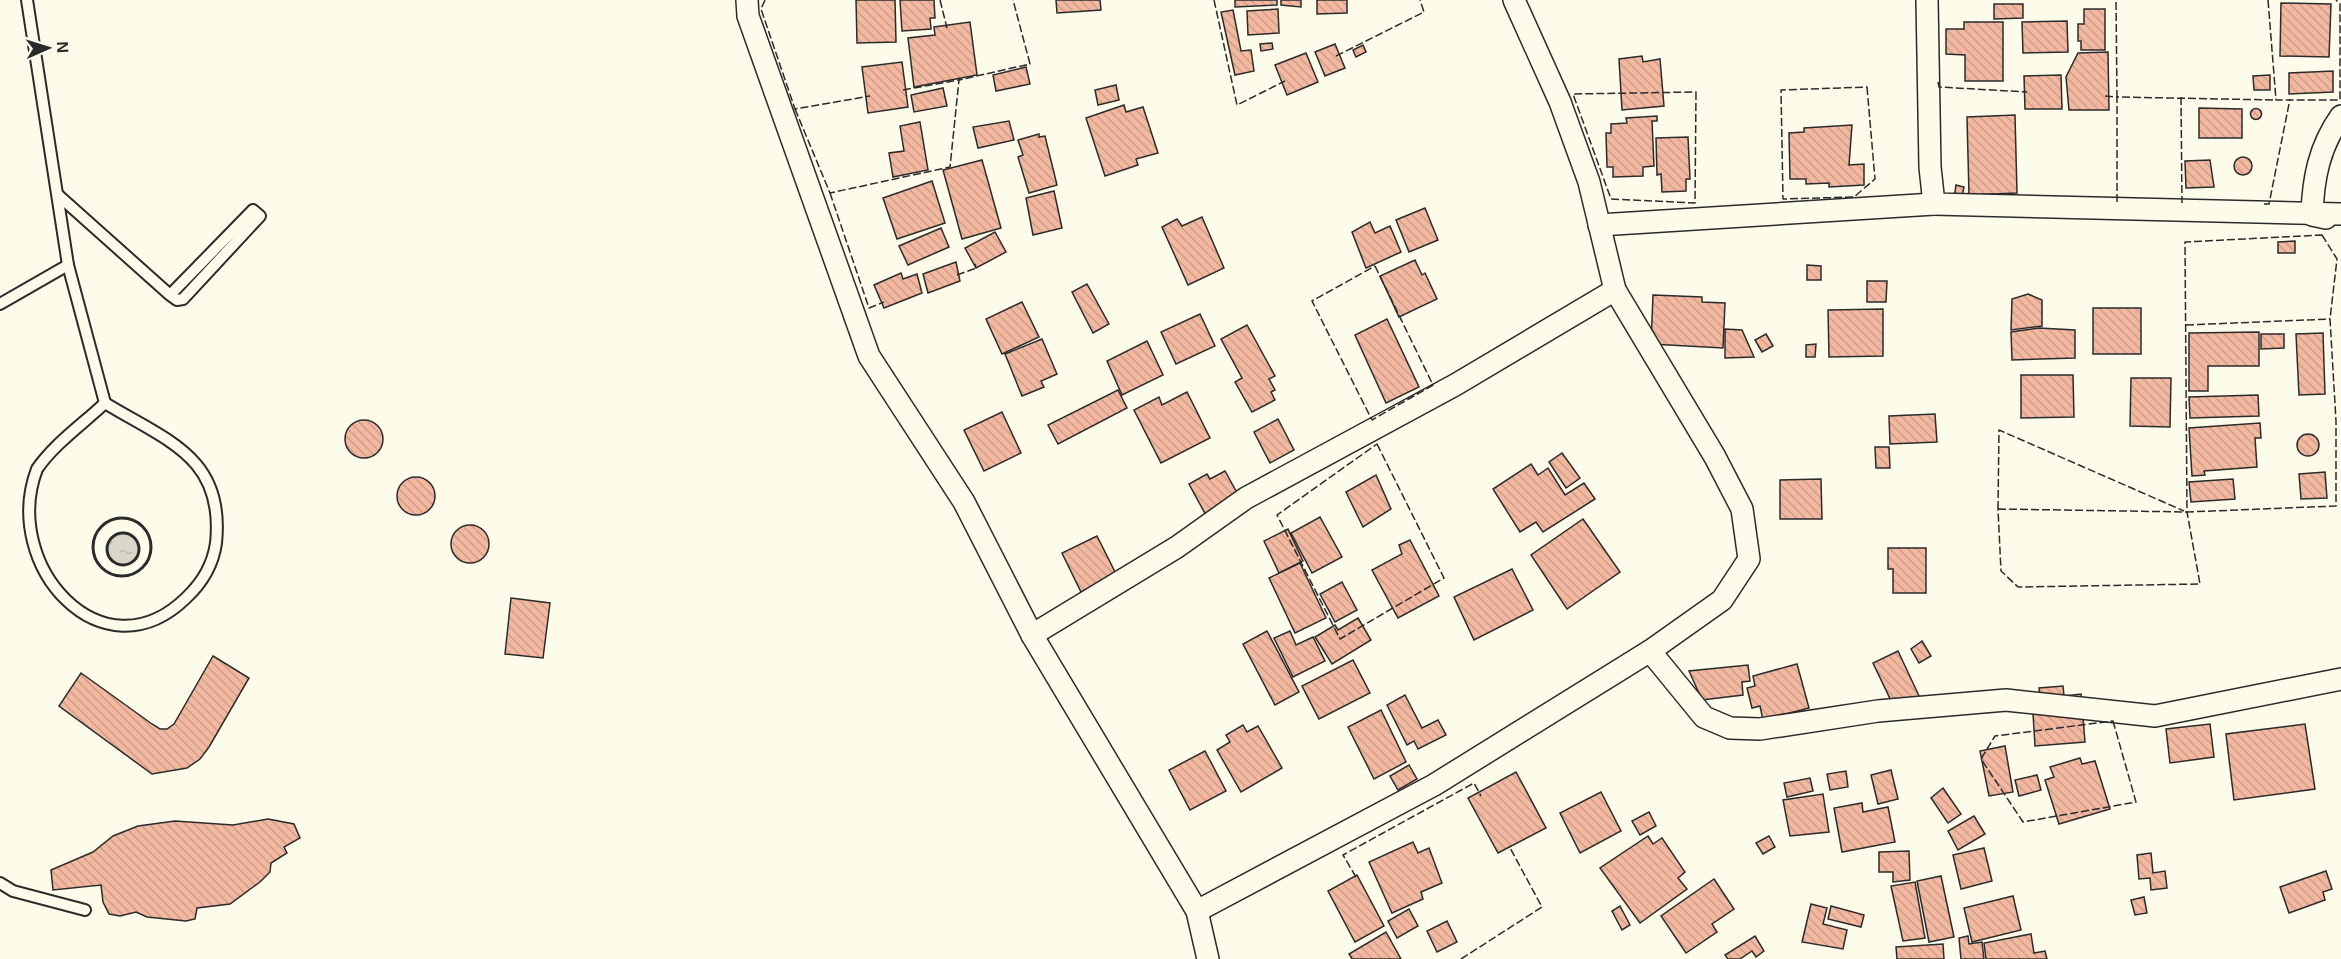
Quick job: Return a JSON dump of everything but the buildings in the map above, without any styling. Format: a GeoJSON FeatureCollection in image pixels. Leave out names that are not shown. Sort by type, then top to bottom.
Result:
{"type":"FeatureCollection","features":[{"type":"Feature","properties":{"kind":"street"},"geometry":{"type":"LineString","coordinates":[[747,0],[748,16],[869,356],[964,502],[1032,635],[1197,911],[1208,959]]}},
{"type":"Feature","properties":{"kind":"street"},"geometry":{"type":"LineString","coordinates":[[1197,911],[1434,785],[1650,651],[1722,600],[1749,559],[1742,509],[1726,477],[1615,290],[1589,182],[1560,102],[1514,0]]}},
{"type":"Feature","properties":{"kind":"street"},"geometry":{"type":"LineString","coordinates":[[1927,0],[1930,166],[1934,204]]}},
{"type":"Feature","properties":{"kind":"street"},"geometry":{"type":"LineString","coordinates":[[2312,215],[2313,182],[2323,151],[2341,116]]}},
{"type":"Feature","properties":{"kind":"street"},"geometry":{"type":"LineString","coordinates":[[1599,225],[1934,204],[2341,214]]}},
{"type":"Feature","properties":{"kind":"street"},"geometry":{"type":"LineString","coordinates":[[2312,215],[2341,222]]}},
{"type":"Feature","properties":{"kind":"street"},"geometry":{"type":"LineString","coordinates":[[1032,635],[1177,547],[1246,498],[1455,385],[1615,290]]}},
{"type":"Feature","properties":{"kind":"street"},"geometry":{"type":"LineString","coordinates":[[1650,651],[1704,717],[1730,728],[1760,729],[1878,711],[2006,700],[2155,716],[2341,679]]}},
{"type":"Feature","properties":{"kind":"lane"},"geometry":{"type":"LineString","coordinates":[[27,0],[68,265],[105,403],[186,451],[198,465],[215,499],[219,519],[215,555],[196,589],[173,608],[148,621],[128,625],[90,621],[69,612],[42,589]]}},
{"type":"Feature","properties":{"kind":"lane"},"geometry":{"type":"LineString","coordinates":[[58,195],[170,294],[177,300],[183,299],[260,216],[253,210],[170,294]]}},
{"type":"Feature","properties":{"kind":"lane"},"geometry":{"type":"LineString","coordinates":[[0,304],[68,265]]}},
{"type":"Feature","properties":{"kind":"lane"},"geometry":{"type":"LineString","coordinates":[[20,524],[23,497],[36,470],[105,403]]}},
{"type":"Feature","properties":{"kind":"lane"},"geometry":{"type":"LineString","coordinates":[[0,883],[13,891],[85,910]]}},
{"type":"Feature","properties":{"kind":"water"},"geometry":{"type":"Polygon","coordinates":[[[123,533],[135,537],[139,549],[135,561],[123,565],[111,561],[107,549],[111,537],[123,533]]]}},
{"type":"Feature","properties":{"kind":"fence"},"geometry":{"type":"LineString","coordinates":[[765,0],[761,9],[795,109],[870,96]]}},
{"type":"Feature","properties":{"kind":"fence"},"geometry":{"type":"LineString","coordinates":[[940,0],[947,28]]}},
{"type":"Feature","properties":{"kind":"fence"},"geometry":{"type":"LineString","coordinates":[[795,109],[830,193],[950,167],[959,80],[1030,64],[1013,0]]}},
{"type":"Feature","properties":{"kind":"fence"},"geometry":{"type":"LineString","coordinates":[[1214,0],[1237,105],[1285,81]]}},
{"type":"Feature","properties":{"kind":"fence"},"geometry":{"type":"LineString","coordinates":[[1336,56],[1424,12],[1420,0]]}},
{"type":"Feature","properties":{"kind":"fence"},"geometry":{"type":"LineString","coordinates":[[2105,96],[2117,97],[2116,0]]}},
{"type":"Feature","properties":{"kind":"fence"},"geometry":{"type":"LineString","coordinates":[[2268,0],[2276,100],[2340,100],[2340,4],[2336,0]]}},
{"type":"Feature","properties":{"kind":"fence"},"geometry":{"type":"LineString","coordinates":[[903,90],[959,80],[958,78]]}},
{"type":"Feature","properties":{"kind":"fence"},"geometry":{"type":"LineString","coordinates":[[1938,82],[1939,87],[2027,92]]}},
{"type":"Feature","properties":{"kind":"fence"},"geometry":{"type":"LineString","coordinates":[[1867,87],[1875,179],[1854,197],[1783,199],[1781,90],[1867,87]]}},
{"type":"Feature","properties":{"kind":"fence"},"geometry":{"type":"LineString","coordinates":[[1696,92],[1695,203],[1611,199],[1573,94],[1696,92]]}},
{"type":"Feature","properties":{"kind":"fence"},"geometry":{"type":"LineString","coordinates":[[2117,202],[2117,97],[2276,100]]}},
{"type":"Feature","properties":{"kind":"fence"},"geometry":{"type":"LineString","coordinates":[[2181,97],[2182,203]]}},
{"type":"Feature","properties":{"kind":"fence"},"geometry":{"type":"LineString","coordinates":[[2264,204],[2269,204],[2290,99]]}},
{"type":"Feature","properties":{"kind":"fence"},"geometry":{"type":"LineString","coordinates":[[830,193],[869,308],[884,302]]}},
{"type":"Feature","properties":{"kind":"fence"},"geometry":{"type":"LineString","coordinates":[[2322,235],[2337,259],[2330,319],[2336,421],[2336,506],[2187,512],[2185,242],[2322,235]]}},
{"type":"Feature","properties":{"kind":"fence"},"geometry":{"type":"LineString","coordinates":[[957,275],[976,268],[975,264]]}},
{"type":"Feature","properties":{"kind":"fence"},"geometry":{"type":"LineString","coordinates":[[1375,266],[1433,385],[1372,420],[1312,301],[1375,266]]}},
{"type":"Feature","properties":{"kind":"fence"},"geometry":{"type":"LineString","coordinates":[[2186,325],[2330,319]]}},
{"type":"Feature","properties":{"kind":"fence"},"geometry":{"type":"LineString","coordinates":[[1998,509],[1999,430],[2184,511]]}},
{"type":"Feature","properties":{"kind":"fence"},"geometry":{"type":"LineString","coordinates":[[1377,444],[1444,578],[1340,639],[1277,515],[1377,444]]}},
{"type":"Feature","properties":{"kind":"fence"},"geometry":{"type":"LineString","coordinates":[[1998,509],[2187,512],[2200,584],[2018,587],[2001,571],[1998,509]]}},
{"type":"Feature","properties":{"kind":"fence"},"geometry":{"type":"LineString","coordinates":[[2113,721],[2136,802],[2023,822],[1981,759],[1995,736],[2113,721]]}},
{"type":"Feature","properties":{"kind":"fence"},"geometry":{"type":"LineString","coordinates":[[1356,877],[1343,855],[1474,783],[1481,796]]}},
{"type":"Feature","properties":{"kind":"fence"},"geometry":{"type":"LineString","coordinates":[[1461,959],[1542,907],[1509,846]]}},
{"type":"Feature","properties":{"kind":"wall"},"geometry":{"type":"LineString","coordinates":[[122,518],[133,520],[146,531],[151,547],[149,558],[138,571],[122,576],[111,574],[98,563],[93,547],[95,536],[106,523],[122,518]]}},
{"type":"Feature","properties":{"kind":"wall"},"geometry":{"type":"LineString","coordinates":[[123,533],[135,537],[139,549],[135,561],[123,565],[111,561],[107,549],[111,537],[123,533]]}}]}
